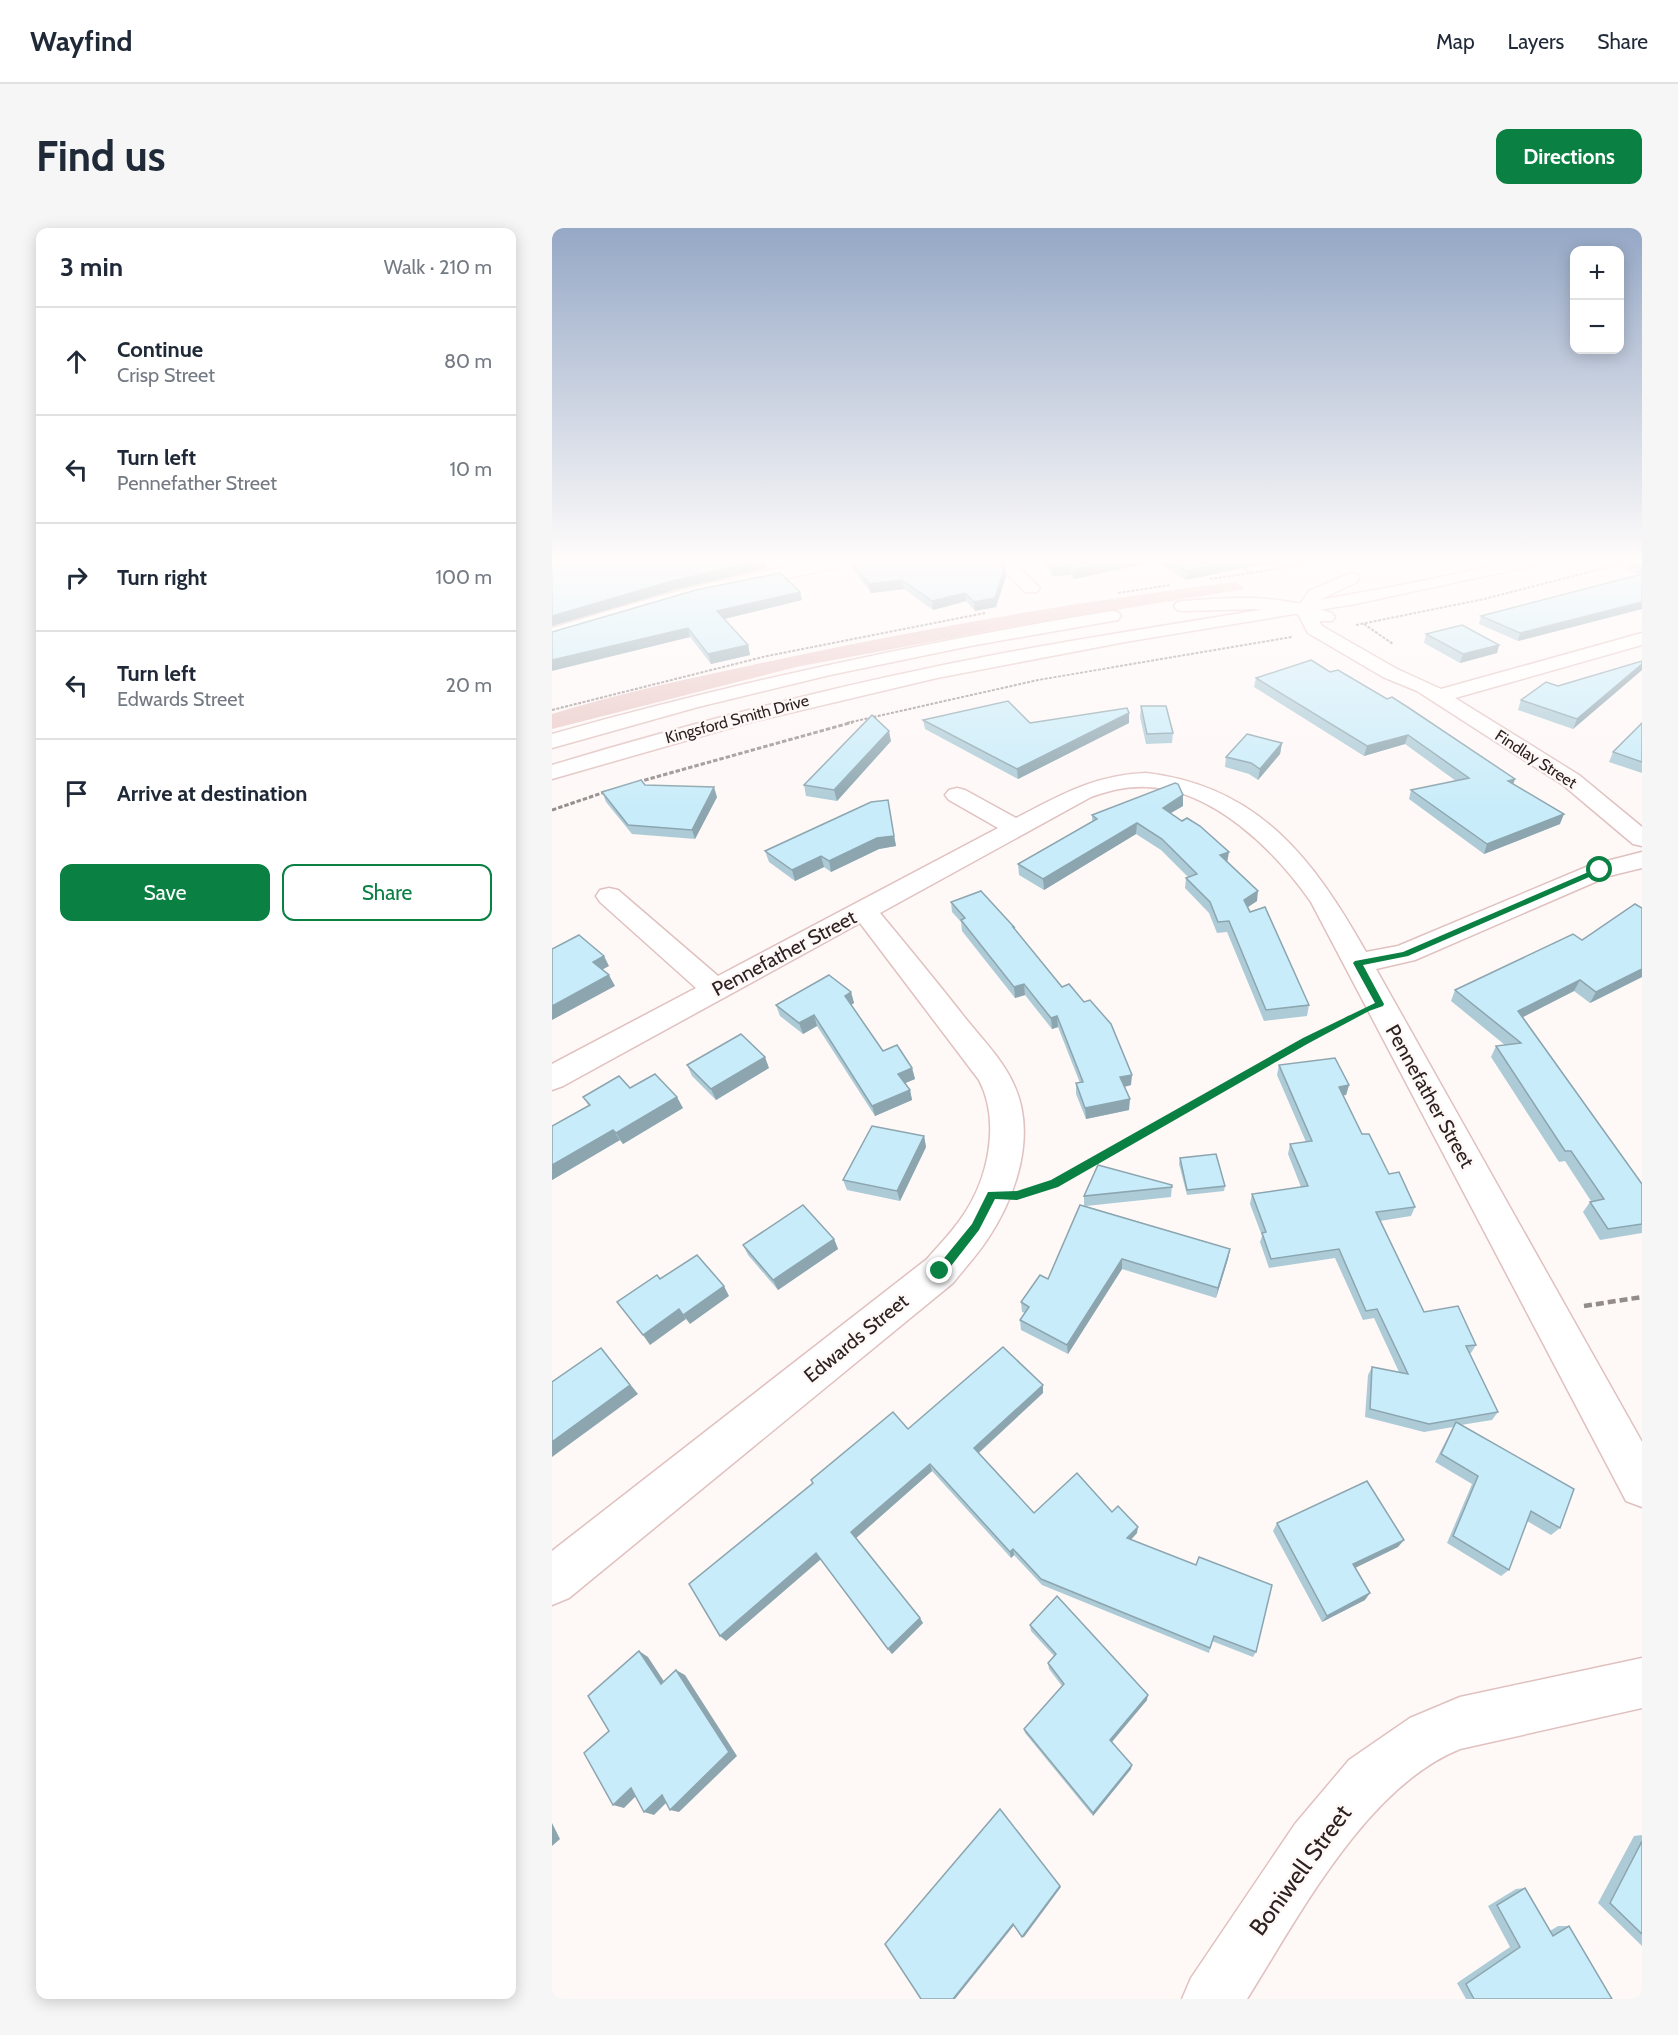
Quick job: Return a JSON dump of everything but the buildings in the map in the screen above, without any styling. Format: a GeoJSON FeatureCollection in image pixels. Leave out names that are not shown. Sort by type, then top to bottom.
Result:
{"type":"FeatureCollection","features":[{"type":"Feature","properties":{"kind":"street","name":"Kingsford Smith Drive"},"geometry":{"type":"LineString","coordinates":[[552,741],[626,719],[810,673],[945,646]]}},
{"type":"Feature","properties":{"kind":"street","name":"Kingsford Smith Drive"},"geometry":{"type":"LineString","coordinates":[[552,772],[624,750],[881,683],[1073,646]]}},
{"type":"Feature","properties":{"kind":"street","name":"Findlay Street"},"geometry":{"type":"LineString","coordinates":[[1335,646],[1431,692],[1570,780],[1642,839]]}},
{"type":"Feature","properties":{"kind":"street","name":"Findlay Street"},"geometry":{"type":"LineString","coordinates":[[1380,646],[1431,692]]}},
{"type":"Feature","properties":{"kind":"street"},"geometry":{"type":"LineString","coordinates":[[1431,692],[1616,646]]}},
{"type":"Feature","properties":{"kind":"street","name":"Pennefather Street"},"geometry":{"type":"LineString","coordinates":[[552,1078],[1095,787],[1122,781],[1149,779],[1186,786],[1225,805],[1263,831],[1297,863],[1324,902],[1642,1485]]}},
{"type":"Feature","properties":{"kind":"street"},"geometry":{"type":"LineString","coordinates":[[957,795],[1016,828]]}},
{"type":"Feature","properties":{"kind":"street"},"geometry":{"type":"LineString","coordinates":[[1358,963],[1405,954],[1600,870],[1642,860]]}},
{"type":"Feature","properties":{"kind":"street"},"geometry":{"type":"LineString","coordinates":[[609,896],[716,990]]}},
{"type":"Feature","properties":{"kind":"street","name":"Edwards Street"},"geometry":{"type":"LineString","coordinates":[[552,1581],[940,1271],[975,1227],[992,1195],[998,1182],[1007,1139],[1007,1120],[998,1085],[864,910]]}},
{"type":"Feature","properties":{"kind":"street","name":"Boniwell Street"},"geometry":{"type":"LineString","coordinates":[[1212,1999],[1314,1843],[1368,1779],[1428,1736],[1460,1723],[1642,1683]]}},
{"type":"Feature","properties":{"kind":"path"},"geometry":{"type":"LineString","coordinates":[[634,783],[731,754],[911,707],[1047,678],[1230,646]]}},
{"type":"Feature","properties":{"kind":"path"},"geometry":{"type":"LineString","coordinates":[[552,810],[612,790]]}},
{"type":"Feature","properties":{"kind":"path"},"geometry":{"type":"LineString","coordinates":[[992,1195],[1017,1195],[1055,1184],[1306,1041],[1365,1009],[1380,1004]]}},
{"type":"Feature","properties":{"kind":"path"},"geometry":{"type":"LineString","coordinates":[[1548,1312],[1642,1297]]}},
{"type":"Feature","properties":{"kind":"shaded area"},"geometry":{"type":"Polygon","coordinates":[[[846,646],[911,646],[796,667],[552,729],[552,714],[581,705],[846,646]]]}},
{"type":"Feature","properties":{"kind":"route"},"geometry":{"type":"LineString","coordinates":[[940,1271],[975,1227],[992,1195],[1017,1195],[1055,1184],[1306,1041],[1365,1009],[1380,1004],[1358,963],[1405,954],[1600,870]]}}]}
